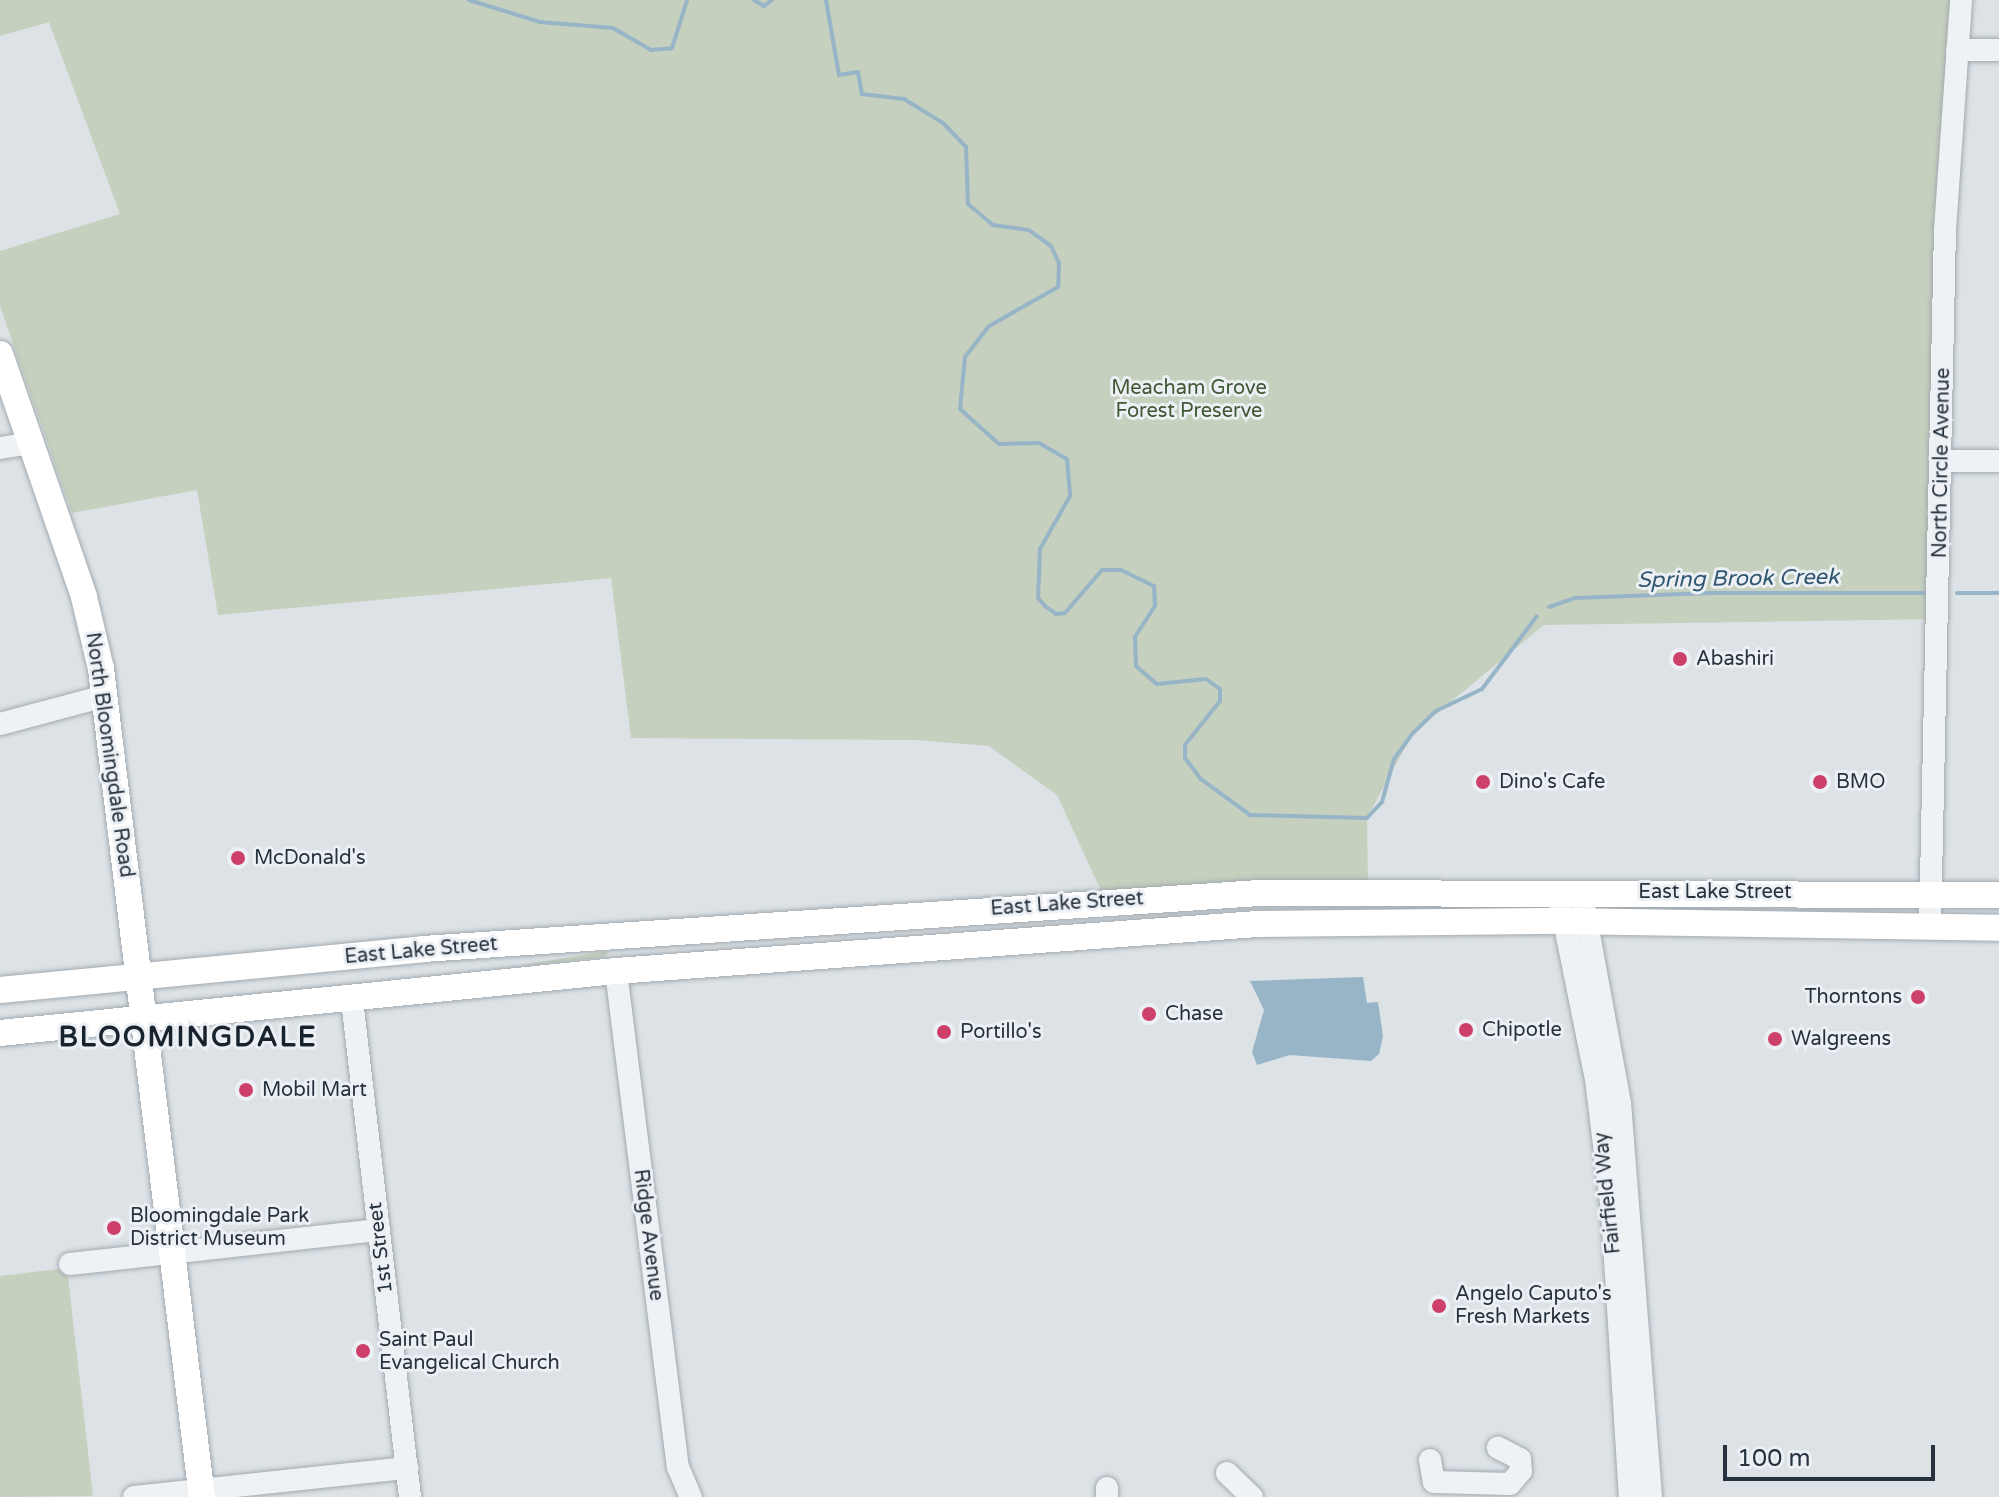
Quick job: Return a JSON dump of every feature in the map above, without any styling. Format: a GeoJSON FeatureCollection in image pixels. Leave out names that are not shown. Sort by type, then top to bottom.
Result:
{"type":"FeatureCollection","features":[{"type":"Feature","properties":{"kind":"main road","name":"North Bloomingdale Road"},"geometry":{"type":"LineString","coordinates":[[0,354],[84,597],[105,696],[201,1493]]}},
{"type":"Feature","properties":{"kind":"main road","name":"East Lake Street"},"geometry":{"type":"LineString","coordinates":[[0,990],[423,949],[1260,893],[1931,892],[1999,895]]}},
{"type":"Feature","properties":{"kind":"main road","name":"East Lake Street"},"geometry":{"type":"LineString","coordinates":[[0,1033],[352,1000],[616,971],[1257,924],[1575,922],[1999,928]]}},
{"type":"Feature","properties":{"kind":"main road"},"geometry":{"type":"LineString","coordinates":[[616,971],[625,955],[659,934]]}},
{"type":"Feature","properties":{"kind":"street","name":"North Circle Avenue"},"geometry":{"type":"LineString","coordinates":[[1930,927],[1943,461],[1945,230],[1961,0]]}},
{"type":"Feature","properties":{"kind":"street"},"geometry":{"type":"LineString","coordinates":[[1957,50],[1999,50]]}},
{"type":"Feature","properties":{"kind":"street"},"geometry":{"type":"LineString","coordinates":[[0,448],[31,443]]}},
{"type":"Feature","properties":{"kind":"street"},"geometry":{"type":"LineString","coordinates":[[1943,461],[1999,461]]}},
{"type":"Feature","properties":{"kind":"street"},"geometry":{"type":"LineString","coordinates":[[0,724],[105,696]]}},
{"type":"Feature","properties":{"kind":"street","name":"Fairfield Way"},"geometry":{"type":"LineString","coordinates":[[1570,893],[1612,1212],[1630,1497]]}},
{"type":"Feature","properties":{"kind":"street","name":"Fairfield Way"},"geometry":{"type":"LineString","coordinates":[[1575,922],[1620,1103],[1651,1497]]}},
{"type":"Feature","properties":{"kind":"street","name":"Ridge Avenue"},"geometry":{"type":"LineString","coordinates":[[616,971],[678,1467],[691,1497]]}},
{"type":"Feature","properties":{"kind":"street","name":"1st Street"},"geometry":{"type":"LineString","coordinates":[[352,1000],[410,1497]]}},
{"type":"Feature","properties":{"kind":"street"},"geometry":{"type":"LineString","coordinates":[[70,1264],[379,1230]]}},
{"type":"Feature","properties":{"kind":"street"},"geometry":{"type":"LineString","coordinates":[[1430,1460],[1434,1482],[1471,1491],[1510,1484],[1521,1471],[1520,1459],[1498,1448]]}},
{"type":"Feature","properties":{"kind":"street"},"geometry":{"type":"LineString","coordinates":[[134,1497],[201,1493],[407,1468]]}},
{"type":"Feature","properties":{"kind":"street"},"geometry":{"type":"LineString","coordinates":[[1227,1473],[1252,1497]]}},
{"type":"Feature","properties":{"kind":"green space","name":"Meacham Grove Forest Preserve"},"geometry":{"type":"Polygon","coordinates":[[[0,0],[1960,0],[1939,619],[1544,625],[1413,733],[1367,818],[1368,889],[1103,895],[1057,795],[989,746],[918,740],[631,738],[611,578],[218,615],[197,490],[72,513],[0,306],[0,251],[120,214],[49,22],[0,36],[0,0]]]}},
{"type":"Feature","properties":{"kind":"green space"},"geometry":{"type":"Polygon","coordinates":[[[608,951],[606,957],[522,966],[522,965],[608,951]]]}},
{"type":"Feature","properties":{"kind":"green space"},"geometry":{"type":"Polygon","coordinates":[[[67,1268],[93,1496],[0,1497],[0,1276],[67,1268]]]}},
{"type":"Feature","properties":{"kind":"water"},"geometry":{"type":"Polygon","coordinates":[[[1363,977],[1367,1003],[1378,1002],[1383,1036],[1379,1054],[1371,1061],[1290,1055],[1257,1065],[1252,1052],[1264,1010],[1250,981],[1363,977]]]}},
{"type":"Feature","properties":{"kind":"waterway"},"geometry":{"type":"LineString","coordinates":[[469,0],[540,22],[613,28],[651,50],[672,48],[687,0]]}},
{"type":"Feature","properties":{"kind":"waterway"},"geometry":{"type":"LineString","coordinates":[[754,0],[764,6],[772,0]]}},
{"type":"Feature","properties":{"kind":"waterway","name":"Spring Brook Creek"},"geometry":{"type":"LineString","coordinates":[[826,0],[839,75],[858,72],[862,94],[904,99],[943,123],[966,147],[968,204],[993,225],[1029,230],[1051,246],[1059,263],[1058,287],[989,326],[965,357],[960,409],[999,444],[1039,443],[1067,459],[1070,496],[1040,549],[1038,598],[1045,606],[1056,614],[1065,613],[1102,570],[1121,570],[1154,586],[1155,606],[1135,637],[1136,666],[1157,684],[1206,679],[1220,689],[1220,701],[1185,745],[1185,758],[1201,779],[1250,815],[1367,818],[1382,802],[1394,759],[1413,733],[1436,711],[1482,689],[1537,616]]}},
{"type":"Feature","properties":{"kind":"waterway","name":"Spring Brook Creek"},"geometry":{"type":"LineString","coordinates":[[1549,607],[1575,598],[1711,593],[1928,593]]}},
{"type":"Feature","properties":{"kind":"waterway","name":"Spring Brook Creek"},"geometry":{"type":"LineString","coordinates":[[1957,593],[1999,593]]}},
{"type":"Feature","properties":{"kind":"place","name":"Abashiri"},"geometry":{"type":"Point","coordinates":[1680,659]}},
{"type":"Feature","properties":{"kind":"place","name":"Dino's Cafe"},"geometry":{"type":"Point","coordinates":[1483,782]}},
{"type":"Feature","properties":{"kind":"place","name":"BMO"},"geometry":{"type":"Point","coordinates":[1820,782]}},
{"type":"Feature","properties":{"kind":"place","name":"McDonald's"},"geometry":{"type":"Point","coordinates":[238,858]}},
{"type":"Feature","properties":{"kind":"place","name":"Thorntons"},"geometry":{"type":"Point","coordinates":[1918,997]}},
{"type":"Feature","properties":{"kind":"place","name":"Chase"},"geometry":{"type":"Point","coordinates":[1149,1014]}},
{"type":"Feature","properties":{"kind":"place","name":"Chipotle"},"geometry":{"type":"Point","coordinates":[1466,1030]}},
{"type":"Feature","properties":{"kind":"place","name":"Portillo's"},"geometry":{"type":"Point","coordinates":[944,1032]}},
{"type":"Feature","properties":{"kind":"place","name":"Walgreens"},"geometry":{"type":"Point","coordinates":[1775,1039]}},
{"type":"Feature","properties":{"kind":"place","name":"Mobil Mart"},"geometry":{"type":"Point","coordinates":[246,1090]}},
{"type":"Feature","properties":{"kind":"place","name":"Bloomingdale Park District Museum"},"geometry":{"type":"Point","coordinates":[114,1228]}},
{"type":"Feature","properties":{"kind":"place","name":"Angelo Caputo's Fresh Markets"},"geometry":{"type":"Point","coordinates":[1439,1306]}},
{"type":"Feature","properties":{"kind":"place","name":"Saint Paul Evangelical Church"},"geometry":{"type":"Point","coordinates":[363,1351]}},
{"type":"Feature","properties":{"kind":"district","name":"BLOOMINGDALE"},"geometry":{"type":"Point","coordinates":[188,1037]}}]}
